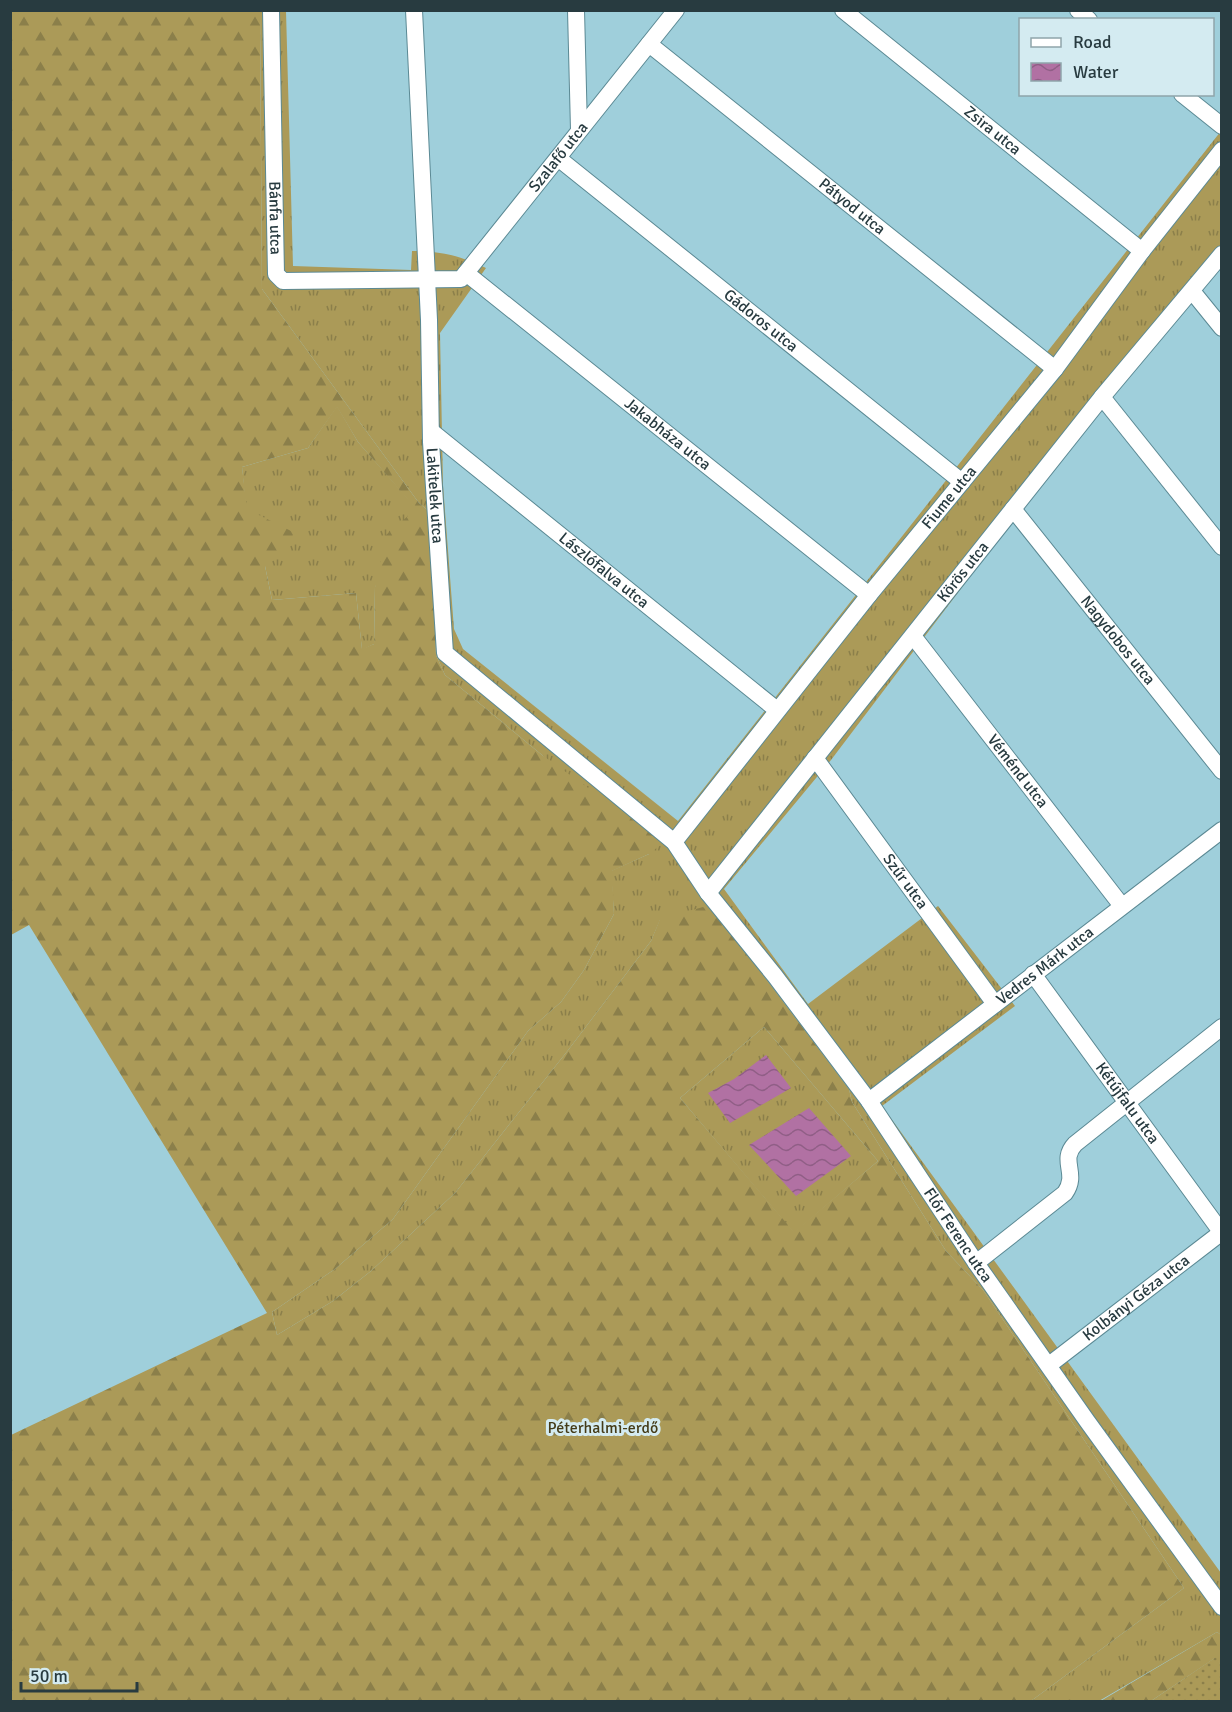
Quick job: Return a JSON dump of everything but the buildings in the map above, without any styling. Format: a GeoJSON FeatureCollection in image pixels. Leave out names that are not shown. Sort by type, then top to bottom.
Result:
{"type":"FeatureCollection","features":[{"type":"Feature","properties":{"kind":"street","name":"Bánfa utca"},"geometry":{"type":"LineString","coordinates":[[271,10],[276,274],[284,281],[427,280]]}},
{"type":"Feature","properties":{"kind":"street","name":"Lakitelek utca"},"geometry":{"type":"LineString","coordinates":[[414,10],[427,280],[431,431],[445,653],[674,842],[691,868]]}},
{"type":"Feature","properties":{"kind":"street"},"geometry":{"type":"LineString","coordinates":[[576,10],[579,130]]}},
{"type":"Feature","properties":{"kind":"street","name":"Szalafő utca"},"geometry":{"type":"LineString","coordinates":[[466,273],[676,10]]}},
{"type":"Feature","properties":{"kind":"street","name":"Zsira utca"},"geometry":{"type":"LineString","coordinates":[[843,10],[1142,251]]}},
{"type":"Feature","properties":{"kind":"street","name":"Pátyod utca"},"geometry":{"type":"LineString","coordinates":[[650,44],[1055,369]]}},
{"type":"Feature","properties":{"kind":"street"},"geometry":{"type":"LineString","coordinates":[[1184,96],[1221,126]]}},
{"type":"Feature","properties":{"kind":"street","name":"Fiume utca"},"geometry":{"type":"LineString","coordinates":[[674,842],[869,595],[1055,369],[1142,251],[1221,150]]}},
{"type":"Feature","properties":{"kind":"street","name":"Gádoros utca"},"geometry":{"type":"LineString","coordinates":[[558,158],[962,482]]}},
{"type":"Feature","properties":{"kind":"street","name":"Körös utca"},"geometry":{"type":"LineString","coordinates":[[708,893],[1102,398],[1221,254]]}},
{"type":"Feature","properties":{"kind":"street"},"geometry":{"type":"LineString","coordinates":[[427,280],[460,279],[466,273]]}},
{"type":"Feature","properties":{"kind":"street","name":"Jakabháza utca"},"geometry":{"type":"LineString","coordinates":[[466,273],[869,595]]}},
{"type":"Feature","properties":{"kind":"street"},"geometry":{"type":"LineString","coordinates":[[1192,291],[1221,328]]}},
{"type":"Feature","properties":{"kind":"street"},"geometry":{"type":"LineString","coordinates":[[1102,398],[1221,547]]}},
{"type":"Feature","properties":{"kind":"street","name":"Lászlófalva utca"},"geometry":{"type":"LineString","coordinates":[[431,431],[777,710]]}},
{"type":"Feature","properties":{"kind":"street","name":"Nagydobos utca"},"geometry":{"type":"LineString","coordinates":[[1013,509],[1221,771]]}},
{"type":"Feature","properties":{"kind":"street","name":"Véménd utca"},"geometry":{"type":"LineString","coordinates":[[913,636],[1122,906]]}},
{"type":"Feature","properties":{"kind":"street","name":"Szűr utca"},"geometry":{"type":"LineString","coordinates":[[815,758],[995,1004]]}},
{"type":"Feature","properties":{"kind":"street","name":"Vedres Márk utca"},"geometry":{"type":"LineString","coordinates":[[869,1101],[1221,830]]}},
{"type":"Feature","properties":{"kind":"street","name":"Flór Ferenc utca"},"geometry":{"type":"LineString","coordinates":[[691,868],[869,1101],[976,1263],[1221,1606]]}},
{"type":"Feature","properties":{"kind":"street","name":"Kétújfalu utca"},"geometry":{"type":"LineString","coordinates":[[1034,974],[1221,1232]]}},
{"type":"Feature","properties":{"kind":"street"},"geometry":{"type":"LineString","coordinates":[[976,1263],[1065,1193],[1072,1178],[1068,1159],[1071,1148],[1221,1027]]}},
{"type":"Feature","properties":{"kind":"street","name":"Kolbányi Géza utca"},"geometry":{"type":"LineString","coordinates":[[1049,1365],[1221,1232]]}},
{"type":"Feature","properties":{"kind":"green space","name":"Péterhalmi-erdő"},"geometry":{"type":"Polygon","coordinates":[[[11,11],[260,11],[262,289],[419,503],[430,512],[436,655],[445,675],[542,755],[664,842],[649,854],[612,871],[614,914],[584,970],[561,1002],[528,1031],[393,1219],[335,1269],[272,1312],[277,1335],[333,1301],[371,1271],[455,1193],[651,941],[660,919],[703,907],[727,927],[849,1089],[852,1102],[946,1251],[983,1290],[1184,1588],[1031,1701],[11,1701],[11,1435],[267,1313],[29,925],[11,935],[11,11]],[[337,407],[308,448],[242,467],[247,509],[295,533],[265,566],[272,600],[356,593],[362,649],[374,644],[375,587],[386,535],[416,509],[358,442],[337,407]],[[764,1027],[680,1098],[794,1232],[878,1161],[764,1027]]]}},
{"type":"Feature","properties":{"kind":"green space"},"geometry":{"type":"Polygon","coordinates":[[[260,11],[286,11],[293,266],[411,270],[412,251],[451,255],[486,268],[440,333],[443,485],[454,629],[463,649],[678,821],[1221,131],[1221,246],[831,760],[724,889],[808,1004],[938,906],[1015,1006],[882,1106],[1221,1573],[1221,1635],[1217,1632],[1099,1701],[1031,1701],[1184,1588],[983,1290],[946,1251],[852,1102],[849,1089],[727,927],[660,920],[651,941],[455,1193],[371,1271],[333,1301],[277,1335],[272,1312],[335,1269],[393,1219],[528,1031],[561,1002],[584,970],[614,914],[611,871],[649,854],[542,755],[445,675],[436,655],[430,512],[419,503],[262,289],[260,11]]]}},
{"type":"Feature","properties":{"kind":"green space"},"geometry":{"type":"Polygon","coordinates":[[[337,406],[358,442],[417,509],[375,587],[374,644],[362,650],[356,593],[272,600],[265,566],[246,509],[242,467],[308,448],[337,406]]]}},
{"type":"Feature","properties":{"kind":"green space"},"geometry":{"type":"Polygon","coordinates":[[[764,1027],[878,1161],[794,1233],[680,1098],[764,1027]]]}},
{"type":"Feature","properties":{"kind":"green space"},"geometry":{"type":"Polygon","coordinates":[[[1217,1632],[1221,1635],[1221,1665],[1215,1658],[1151,1701],[1099,1702],[1217,1632]]]}},
{"type":"Feature","properties":{"kind":"green space"},"geometry":{"type":"Polygon","coordinates":[[[1216,1657],[1221,1665],[1221,1701],[1151,1701],[1216,1657]]]}},
{"type":"Feature","properties":{"kind":"water"},"geometry":{"type":"Polygon","coordinates":[[[766,1055],[791,1088],[730,1123],[708,1093],[734,1079],[766,1055]]]}},
{"type":"Feature","properties":{"kind":"water"},"geometry":{"type":"Polygon","coordinates":[[[809,1108],[851,1156],[796,1196],[749,1145],[809,1108]]]}}]}
